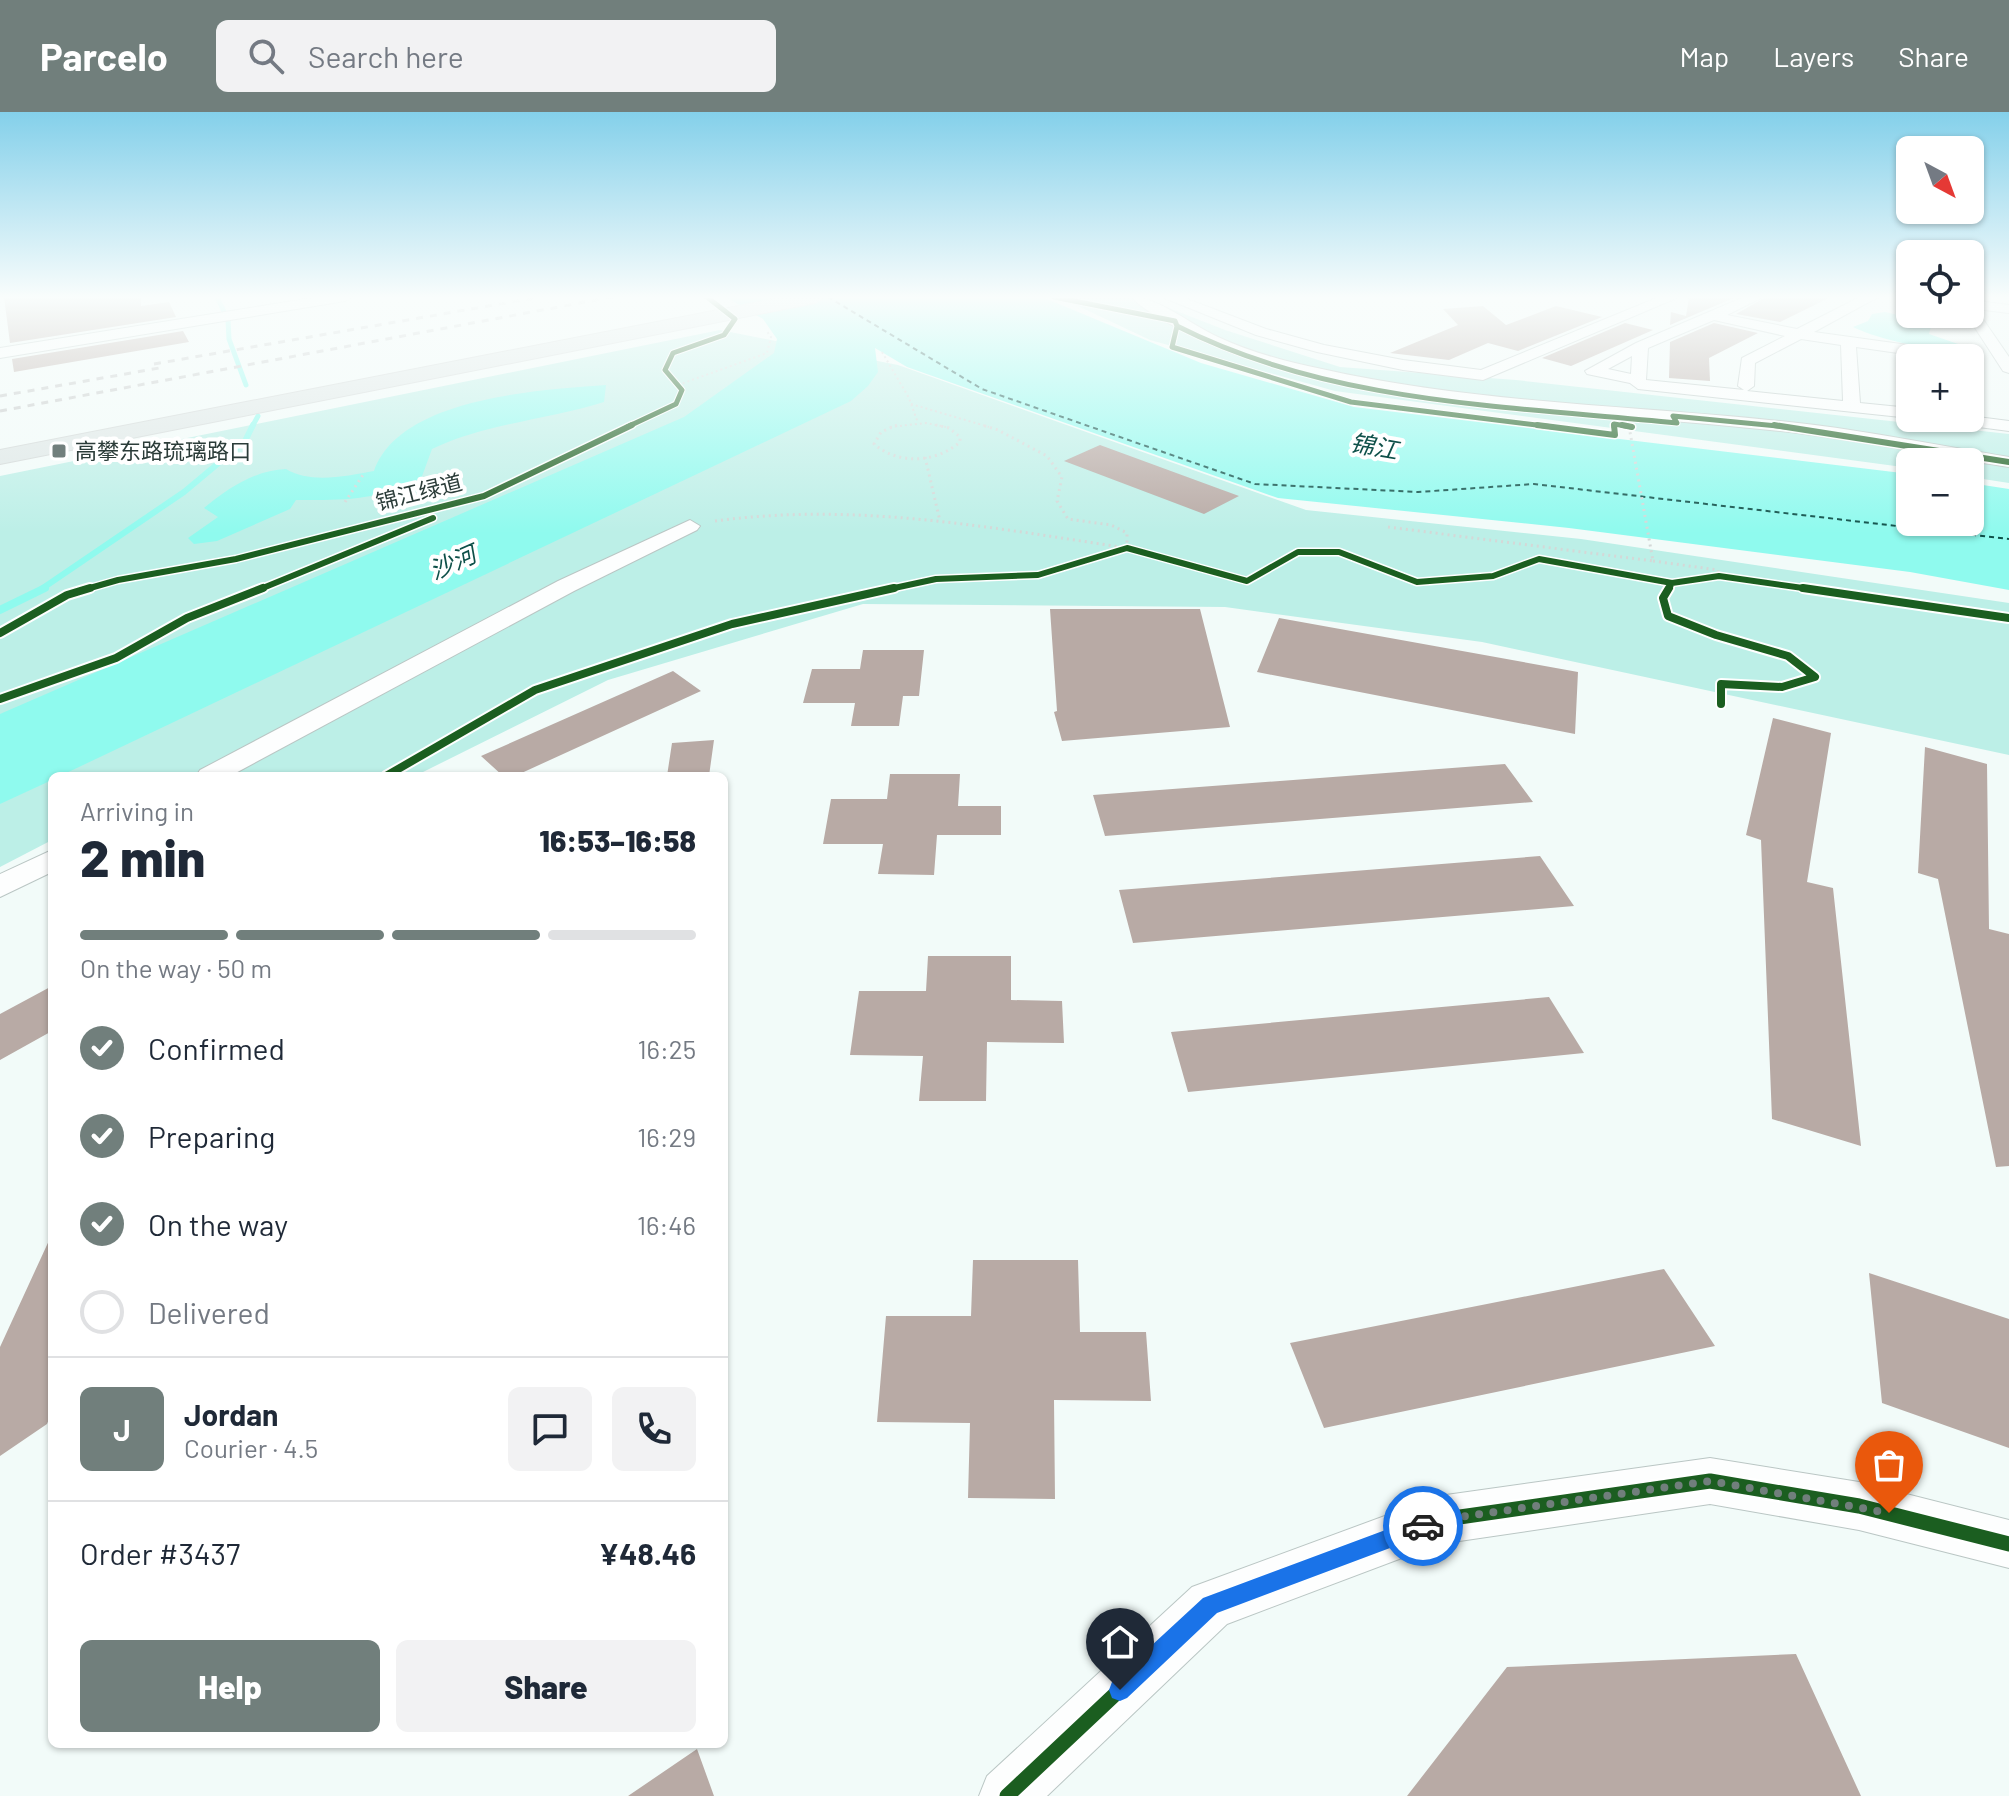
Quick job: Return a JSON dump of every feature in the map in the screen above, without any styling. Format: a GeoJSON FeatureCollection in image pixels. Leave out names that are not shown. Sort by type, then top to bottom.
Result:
{"type":"FeatureCollection","features":[{"type":"Feature","properties":{"kind":"main road"},"geometry":{"type":"LineString","coordinates":[[0,445],[372,376]]}},
{"type":"Feature","properties":{"kind":"main road"},"geometry":{"type":"LineString","coordinates":[[0,457],[399,376]]}},
{"type":"Feature","properties":{"kind":"street"},"geometry":{"type":"LineString","coordinates":[[1330,376],[1437,394],[1536,406],[1772,425],[2009,462]]}},
{"type":"Feature","properties":{"kind":"street"},"geometry":{"type":"LineString","coordinates":[[1484,376],[1536,406]]}},
{"type":"Feature","properties":{"kind":"street"},"geometry":{"type":"LineString","coordinates":[[1616,376],[1638,380]]}},
{"type":"Feature","properties":{"kind":"street"},"geometry":{"type":"LineString","coordinates":[[1638,376],[1638,384],[1896,411]]}},
{"type":"Feature","properties":{"kind":"street"},"geometry":{"type":"LineString","coordinates":[[1746,376],[1746,386]]}},
{"type":"Feature","properties":{"kind":"street"},"geometry":{"type":"LineString","coordinates":[[1850,376],[1852,406]]}},
{"type":"Feature","properties":{"kind":"street"},"geometry":{"type":"LineString","coordinates":[[1984,423],[2009,426]]}},
{"type":"Feature","properties":{"kind":"street"},"geometry":{"type":"LineString","coordinates":[[217,772],[566,586],[690,526]]}},
{"type":"Feature","properties":{"kind":"street"},"geometry":{"type":"LineString","coordinates":[[0,887],[48,862]]}},
{"type":"Feature","properties":{"kind":"street"},"geometry":{"type":"LineString","coordinates":[[1007,1796],[1210,1605],[1439,1520],[1710,1481],[1859,1506],[2009,1544]]}},
{"type":"Feature","properties":{"kind":"path"},"geometry":{"type":"LineString","coordinates":[[676,404],[682,390],[675,381],[691,376]]}},
{"type":"Feature","properties":{"kind":"path"},"geometry":{"type":"LineString","coordinates":[[895,376],[918,423]]}},
{"type":"Feature","properties":{"kind":"path"},"geometry":{"type":"LineString","coordinates":[[911,404],[998,430],[1047,456],[1062,477],[1057,501],[1068,519],[1111,525],[1127,533],[1127,548]]}},
{"type":"Feature","properties":{"kind":"path"},"geometry":{"type":"LineString","coordinates":[[1614,424],[1678,433],[1673,416]]}},
{"type":"Feature","properties":{"kind":"path"},"geometry":{"type":"LineString","coordinates":[[918,423],[949,428],[960,437],[956,447],[949,452],[925,457],[887,454],[874,444],[874,438],[887,428],[918,423]]}},
{"type":"Feature","properties":{"kind":"path"},"geometry":{"type":"LineString","coordinates":[[1630,430],[1653,561]]}},
{"type":"Feature","properties":{"kind":"path"},"geometry":{"type":"LineString","coordinates":[[925,457],[940,521]]}},
{"type":"Feature","properties":{"kind":"path"},"geometry":{"type":"LineString","coordinates":[[345,502],[365,472]]}},
{"type":"Feature","properties":{"kind":"path"},"geometry":{"type":"LineString","coordinates":[[690,526],[810,511],[940,521],[1142,552]]}},
{"type":"Feature","properties":{"kind":"path"},"geometry":{"type":"LineString","coordinates":[[1374,531],[1388,527],[1653,561],[1735,578]]}},
{"type":"Feature","properties":{"kind":"path"},"geometry":{"type":"LineString","coordinates":[[1097,557],[1127,548]]}},
{"type":"Feature","properties":{"kind":"path"},"geometry":{"type":"LineString","coordinates":[[1696,579],[1719,573]]}},
{"type":"Feature","properties":{"kind":"shaded area"},"geometry":{"type":"Polygon","coordinates":[[[495,376],[928,376],[1306,510],[1581,539],[2009,603],[2009,755],[1482,642],[1225,607],[863,604],[608,680],[423,772],[48,772],[48,842],[0,867],[0,476],[495,376]]]}},
{"type":"Feature","properties":{"kind":"shaded area"},"geometry":{"type":"Polygon","coordinates":[[[1279,376],[1456,376],[1516,380],[1896,422],[1896,432],[2009,434],[2009,483],[1984,479],[1984,448],[1896,448],[1896,466],[1335,391],[1279,376]]]}},
{"type":"Feature","properties":{"kind":"water","name":"沙河"},"geometry":{"type":"Polygon","coordinates":[[[742,376],[875,376],[851,401],[68,772],[48,772],[48,782],[0,804],[0,714],[684,417],[742,376]]]}},
{"type":"Feature","properties":{"kind":"water","name":"锦江"},"geometry":{"type":"Polygon","coordinates":[[[931,376],[1245,376],[1354,407],[1896,472],[1896,536],[1984,536],[1984,485],[2009,489],[2009,590],[1910,572],[1569,528],[1278,498],[931,376]]]}},
{"type":"Feature","properties":{"kind":"water"},"geometry":{"type":"Polygon","coordinates":[[[606,385],[604,402],[474,433],[432,449],[421,479],[388,492],[360,498],[296,500],[290,509],[217,541],[194,544],[188,538],[218,517],[204,508],[252,477],[286,469],[317,478],[374,471],[389,446],[412,427],[441,413],[510,395],[606,385]]]}},
{"type":"Feature","properties":{"kind":"building"},"geometry":{"type":"Polygon","coordinates":[[[1669,376],[1710,376],[1710,381],[1669,378],[1669,376]]]}},
{"type":"Feature","properties":{"kind":"building"},"geometry":{"type":"Polygon","coordinates":[[[1100,445],[1239,496],[1204,514],[1064,461],[1100,445]]]}},
{"type":"Feature","properties":{"kind":"building"},"geometry":{"type":"Polygon","coordinates":[[[1050,609],[1200,609],[1230,727],[1062,741],[1054,712],[1057,711],[1050,609]]]}},
{"type":"Feature","properties":{"kind":"building"},"geometry":{"type":"Polygon","coordinates":[[[1279,618],[1578,672],[1575,734],[1257,672],[1279,618]]]}},
{"type":"Feature","properties":{"kind":"building"},"geometry":{"type":"Polygon","coordinates":[[[863,650],[924,650],[919,696],[903,696],[899,726],[851,726],[855,703],[803,703],[812,669],[860,669],[863,650]]]}},
{"type":"Feature","properties":{"kind":"building"},"geometry":{"type":"Polygon","coordinates":[[[673,671],[701,691],[524,772],[499,772],[481,756],[673,671]]]}},
{"type":"Feature","properties":{"kind":"building"},"geometry":{"type":"Polygon","coordinates":[[[1773,718],[1831,733],[1807,882],[1833,888],[1861,1146],[1772,1119],[1761,840],[1746,835],[1773,718]]]}},
{"type":"Feature","properties":{"kind":"building"},"geometry":{"type":"Polygon","coordinates":[[[714,740],[710,772],[668,772],[672,743],[714,740]]]}},
{"type":"Feature","properties":{"kind":"building"},"geometry":{"type":"Polygon","coordinates":[[[1925,747],[1987,764],[1989,929],[2009,934],[2009,1166],[1996,1167],[1938,879],[1918,873],[1925,747]]]}},
{"type":"Feature","properties":{"kind":"building"},"geometry":{"type":"Polygon","coordinates":[[[1505,764],[1533,802],[1105,836],[1093,795],[1505,764]]]}},
{"type":"Feature","properties":{"kind":"building"},"geometry":{"type":"Polygon","coordinates":[[[890,774],[960,774],[958,806],[1001,806],[1001,835],[937,835],[934,875],[878,874],[883,844],[823,844],[831,799],[887,799],[890,774]]]}},
{"type":"Feature","properties":{"kind":"building"},"geometry":{"type":"Polygon","coordinates":[[[1540,856],[1574,906],[1133,943],[1119,890],[1540,856]]]}},
{"type":"Feature","properties":{"kind":"building"},"geometry":{"type":"Polygon","coordinates":[[[928,956],[1011,956],[1011,1000],[1062,1001],[1064,1043],[987,1042],[986,1101],[919,1101],[923,1056],[850,1055],[859,991],[926,991],[928,956]]]}},
{"type":"Feature","properties":{"kind":"building"},"geometry":{"type":"Polygon","coordinates":[[[48,988],[48,1033],[0,1060],[0,1014],[48,988]]]}},
{"type":"Feature","properties":{"kind":"building"},"geometry":{"type":"Polygon","coordinates":[[[1549,997],[1584,1053],[1188,1092],[1171,1032],[1549,997]]]}},
{"type":"Feature","properties":{"kind":"building"},"geometry":{"type":"Polygon","coordinates":[[[48,1243],[48,1422],[0,1456],[0,1347],[48,1243]]]}},
{"type":"Feature","properties":{"kind":"building"},"geometry":{"type":"Polygon","coordinates":[[[973,1260],[1078,1260],[1080,1332],[1146,1332],[1151,1401],[1054,1400],[1055,1499],[968,1498],[970,1423],[877,1422],[886,1316],[971,1316],[973,1260]]]}},
{"type":"Feature","properties":{"kind":"building"},"geometry":{"type":"Polygon","coordinates":[[[1664,1269],[1715,1346],[1324,1428],[1290,1343],[1664,1269]]]}},
{"type":"Feature","properties":{"kind":"building"},"geometry":{"type":"Polygon","coordinates":[[[1869,1273],[2009,1319],[2009,1448],[1882,1403],[1869,1273]]]}},
{"type":"Feature","properties":{"kind":"building"},"geometry":{"type":"Polygon","coordinates":[[[1796,1654],[1861,1796],[1407,1796],[1507,1667],[1796,1654]]]}},
{"type":"Feature","properties":{"kind":"building"},"geometry":{"type":"Polygon","coordinates":[[[697,1749],[714,1796],[628,1796],[697,1749]]]}},
{"type":"Feature","properties":{"kind":"waterway"},"geometry":{"type":"LineString","coordinates":[[243,376],[246,385]]}},
{"type":"Feature","properties":{"kind":"waterway"},"geometry":{"type":"LineString","coordinates":[[252,427],[258,416]]}},
{"type":"Feature","properties":{"kind":"waterway"},"geometry":{"type":"LineString","coordinates":[[40,590],[184,492],[245,441],[252,427]]}},
{"type":"Feature","properties":{"kind":"waterway"},"geometry":{"type":"LineString","coordinates":[[0,610],[45,588]]}},
{"type":"Feature","properties":{"kind":"ferry route"},"geometry":{"type":"LineString","coordinates":[[960,376],[982,389],[1255,484],[1418,492],[1534,484],[2009,539]]}},
{"type":"Feature","properties":{"kind":"railway"},"geometry":{"type":"LineString","coordinates":[[0,396],[116,376]]}},
{"type":"Feature","properties":{"kind":"railway"},"geometry":{"type":"LineString","coordinates":[[0,411],[190,376]]}},
{"type":"Feature","properties":{"kind":"cycle path","name":"锦江绿道"},"geometry":{"type":"LineString","coordinates":[[0,633],[67,595],[118,580],[236,559],[484,496],[676,404],[682,390],[670,376]]}},
{"type":"Feature","properties":{"kind":"cycle path"},"geometry":{"type":"LineString","coordinates":[[1265,376],[1351,402],[1615,435],[1614,424],[1632,427]]}},
{"type":"Feature","properties":{"kind":"cycle path"},"geometry":{"type":"LineString","coordinates":[[1310,376],[1452,401],[1677,423],[1673,416],[1772,425],[2009,462]]}},
{"type":"Feature","properties":{"kind":"cycle path","name":"锦江绿道"},"geometry":{"type":"LineString","coordinates":[[0,699],[116,658],[187,618],[356,552],[433,518]]}},
{"type":"Feature","properties":{"kind":"cycle path"},"geometry":{"type":"LineString","coordinates":[[393,772],[535,690],[732,624],[936,579],[1038,575],[1127,548],[1247,581],[1298,552],[1339,552],[1417,582],[1493,576],[1539,559],[1672,583]]}},
{"type":"Feature","properties":{"kind":"cycle path"},"geometry":{"type":"LineString","coordinates":[[1721,704],[1721,684],[1782,687],[1815,677],[1788,656],[1716,635],[1668,616],[1663,598],[1672,583],[1719,576],[2009,618]]}},
{"type":"Feature","properties":{"kind":"cycle path"},"geometry":{"type":"LineString","coordinates":[[1007,1796],[1210,1605],[1439,1520],[1710,1481],[1859,1506],[2009,1544]]}},
{"type":"Feature","properties":{"kind":"way so far"},"geometry":{"type":"LineString","coordinates":[[1423,1526],[1439,1520],[1710,1481],[1889,1513]]}},
{"type":"Feature","properties":{"kind":"place","name":"高攀东路琉璃路口"},"geometry":{"type":"Point","coordinates":[59,451]}},
{"type":"Feature","properties":{"kind":"route"},"geometry":{"type":"LineString","coordinates":[[1120,1690],[1210,1605],[1423,1526]]}}]}
